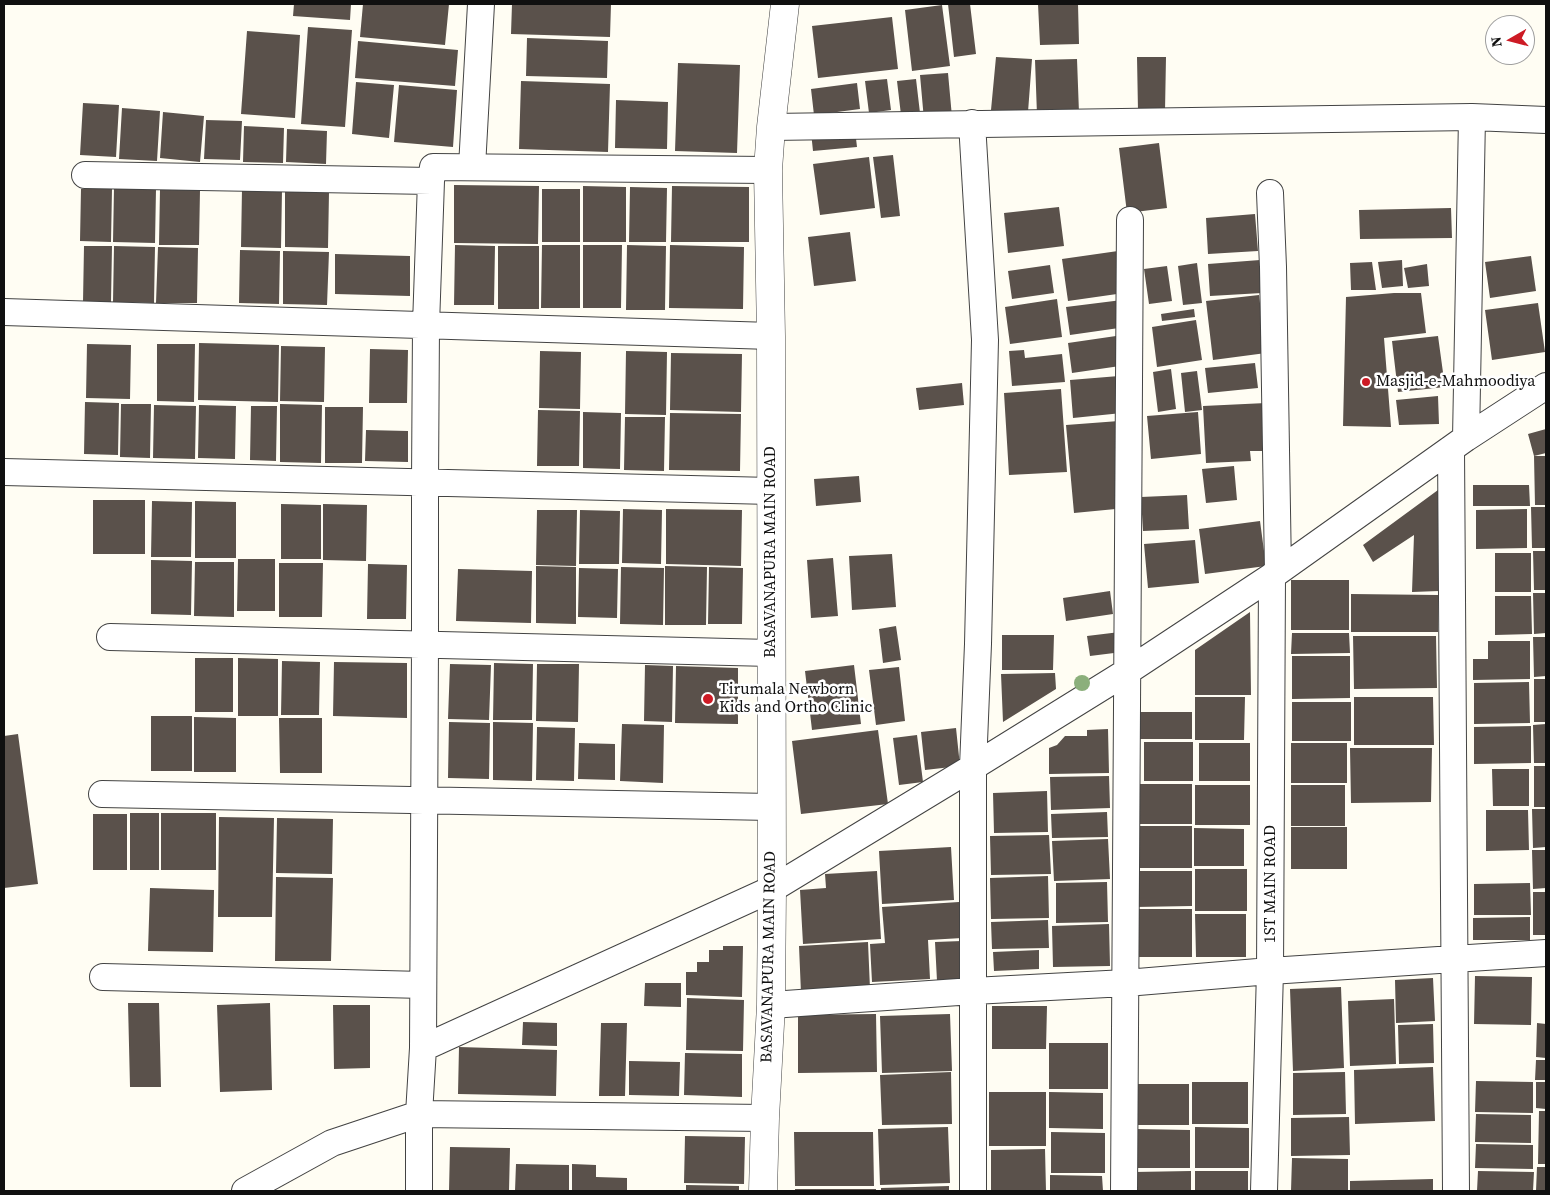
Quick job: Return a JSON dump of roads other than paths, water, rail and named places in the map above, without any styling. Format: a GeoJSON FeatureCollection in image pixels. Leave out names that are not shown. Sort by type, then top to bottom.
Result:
{"type":"FeatureCollection","features":[{"type":"Feature","properties":{"kind":"street"},"geometry":{"type":"LineString","coordinates":[[472,167],[481,4]]}},
{"type":"Feature","properties":{"kind":"street","name":"BASAVANAPURA MAIN ROAD"},"geometry":{"type":"LineString","coordinates":[[763,1191],[771,1005],[772,889],[771,336],[768,170],[785,4]]}},
{"type":"Feature","properties":{"kind":"street"},"geometry":{"type":"LineString","coordinates":[[771,127],[1472,117],[1546,120]]}},
{"type":"Feature","properties":{"kind":"street"},"geometry":{"type":"LineString","coordinates":[[1456,1191],[1454,959],[1459,443],[1472,117]]}},
{"type":"Feature","properties":{"kind":"street"},"geometry":{"type":"LineString","coordinates":[[972,123],[985,340],[978,644],[973,767],[973,1191]]}},
{"type":"Feature","properties":{"kind":"street"},"geometry":{"type":"LineString","coordinates":[[419,1191],[419,1114],[423,1048],[426,325],[433,166],[768,170]]}},
{"type":"Feature","properties":{"kind":"street"},"geometry":{"type":"LineString","coordinates":[[86,175],[431,181]]}},
{"type":"Feature","properties":{"kind":"street","name":"1ST MAIN ROAD"},"geometry":{"type":"LineString","coordinates":[[1264,1191],[1270,971],[1275,574],[1273,267],[1270,193]]}},
{"type":"Feature","properties":{"kind":"street"},"geometry":{"type":"LineString","coordinates":[[1124,1191],[1130,220]]}},
{"type":"Feature","properties":{"kind":"street"},"geometry":{"type":"LineString","coordinates":[[4,312],[771,336]]}},
{"type":"Feature","properties":{"kind":"street"},"geometry":{"type":"LineString","coordinates":[[423,1048],[772,889],[1128,671],[1275,574],[1459,443],[1546,386]]}},
{"type":"Feature","properties":{"kind":"street"},"geometry":{"type":"LineString","coordinates":[[4,472],[771,491]]}},
{"type":"Feature","properties":{"kind":"street"},"geometry":{"type":"LineString","coordinates":[[110,637],[771,653]]}},
{"type":"Feature","properties":{"kind":"street"},"geometry":{"type":"LineString","coordinates":[[102,794],[771,807]]}},
{"type":"Feature","properties":{"kind":"street"},"geometry":{"type":"LineString","coordinates":[[771,1005],[1126,983],[1270,971],[1546,953]]}},
{"type":"Feature","properties":{"kind":"street"},"geometry":{"type":"LineString","coordinates":[[103,976],[423,984]]}},
{"type":"Feature","properties":{"kind":"street"},"geometry":{"type":"LineString","coordinates":[[245,1191],[332,1143],[419,1114],[765,1118]]}},
{"type":"Feature","properties":{"kind":"place","name":"Masjid-e-Mahmoodiya"},"geometry":{"type":"Point","coordinates":[1366,382]}},
{"type":"Feature","properties":{"kind":"place","name":"Tirumala Newborn Kids and Ortho Clinic"},"geometry":{"type":"Point","coordinates":[708,699]}}]}
